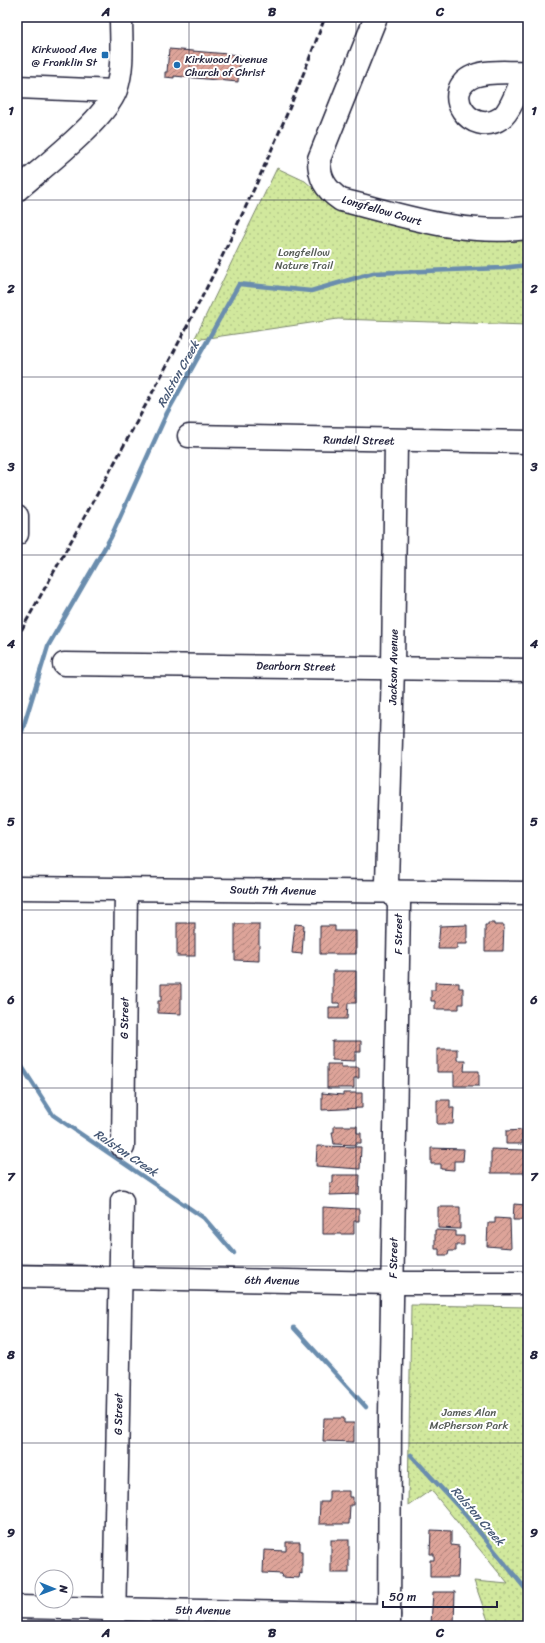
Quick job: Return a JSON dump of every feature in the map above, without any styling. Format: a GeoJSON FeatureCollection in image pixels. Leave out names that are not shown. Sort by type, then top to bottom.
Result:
{"type":"FeatureCollection","features":[{"type":"Feature","properties":{"kind":"street"},"geometry":{"type":"LineString","coordinates":[[17,190],[94,121],[115,91],[120,67],[121,17]]}},
{"type":"Feature","properties":{"kind":"street","name":"Longfellow Court"},"geometry":{"type":"LineString","coordinates":[[376,17],[319,159],[319,171],[323,183],[330,193],[341,200],[429,223],[482,231],[528,228]]}},
{"type":"Feature","properties":{"kind":"street"},"geometry":{"type":"LineString","coordinates":[[17,87],[115,91]]}},
{"type":"Feature","properties":{"kind":"street","name":"Rundell Street"},"geometry":{"type":"LineString","coordinates":[[190,436],[396,441],[528,442]]}},
{"type":"Feature","properties":{"kind":"street","name":"Jackson Avenue"},"geometry":{"type":"LineString","coordinates":[[392,892],[387,883],[393,667],[396,441]]}},
{"type":"Feature","properties":{"kind":"street"},"geometry":{"type":"LineString","coordinates":[[17,516],[17,534]]}},
{"type":"Feature","properties":{"kind":"street","name":"Dearborn Street"},"geometry":{"type":"LineString","coordinates":[[64,664],[393,667],[528,670]]}},
{"type":"Feature","properties":{"kind":"street","name":"South 7th Avenue"},"geometry":{"type":"LineString","coordinates":[[17,888],[528,893]]}},
{"type":"Feature","properties":{"kind":"street","name":"G Street"},"geometry":{"type":"LineString","coordinates":[[123,1148],[126,889]]}},
{"type":"Feature","properties":{"kind":"street","name":"F Street"},"geometry":{"type":"LineString","coordinates":[[389,1620],[392,1283],[399,904],[392,892]]}},
{"type":"Feature","properties":{"kind":"street","name":"G Street"},"geometry":{"type":"LineString","coordinates":[[114,1618],[122,1201]]}},
{"type":"Feature","properties":{"kind":"street","name":"6th Avenue"},"geometry":{"type":"LineString","coordinates":[[17,1276],[528,1284]]}},
{"type":"Feature","properties":{"kind":"street","name":"5th Avenue"},"geometry":{"type":"LineString","coordinates":[[17,1607],[114,1618],[389,1620]]}},
{"type":"Feature","properties":{"kind":"green space","name":"Longfellow Nature Trail"},"geometry":{"type":"Polygon","coordinates":[[[277,168],[305,181],[321,195],[528,235],[528,325],[338,319],[194,340],[277,168]]]}},
{"type":"Feature","properties":{"kind":"green space","name":"James Alan McPherson Park"},"geometry":{"type":"Polygon","coordinates":[[[411,1305],[528,1307],[528,1626],[490,1626],[474,1581],[508,1584],[431,1490],[408,1506],[411,1305]]]}},
{"type":"Feature","properties":{"kind":"building"},"geometry":{"type":"Polygon","coordinates":[[[169,49],[240,55],[238,82],[174,76],[174,78],[165,77],[165,72],[167,72],[169,49]]]}},
{"type":"Feature","properties":{"kind":"building"},"geometry":{"type":"Polygon","coordinates":[[[177,923],[195,923],[195,956],[177,956],[177,923]]]}},
{"type":"Feature","properties":{"kind":"building"},"geometry":{"type":"Polygon","coordinates":[[[488,923],[494,923],[494,925],[504,925],[503,951],[485,951],[485,925],[488,925],[488,923]]]}},
{"type":"Feature","properties":{"kind":"building"},"geometry":{"type":"Polygon","coordinates":[[[235,924],[259,924],[259,961],[235,960],[235,924]]]}},
{"type":"Feature","properties":{"kind":"building"},"geometry":{"type":"Polygon","coordinates":[[[295,924],[304,925],[302,954],[292,953],[295,924]]]}},
{"type":"Feature","properties":{"kind":"building"},"geometry":{"type":"Polygon","coordinates":[[[467,925],[467,944],[457,944],[457,949],[438,949],[440,926],[467,925]]]}},
{"type":"Feature","properties":{"kind":"building"},"geometry":{"type":"Polygon","coordinates":[[[320,926],[335,926],[335,931],[356,931],[356,954],[320,954],[320,926]]]}},
{"type":"Feature","properties":{"kind":"building"},"geometry":{"type":"Polygon","coordinates":[[[333,971],[356,971],[356,1003],[348,1003],[347,1019],[329,1019],[329,1007],[340,1007],[340,1003],[333,1003],[333,971]]]}},
{"type":"Feature","properties":{"kind":"building"},"geometry":{"type":"Polygon","coordinates":[[[435,982],[459,983],[459,988],[463,988],[463,1004],[459,1004],[459,1009],[435,1009],[435,1001],[431,1001],[431,990],[435,990],[435,982]]]}},
{"type":"Feature","properties":{"kind":"building"},"geometry":{"type":"Polygon","coordinates":[[[161,984],[181,984],[181,1014],[158,1013],[158,1001],[161,1001],[161,984]]]}},
{"type":"Feature","properties":{"kind":"building"},"geometry":{"type":"Polygon","coordinates":[[[332,1041],[361,1041],[361,1052],[355,1052],[355,1061],[332,1060],[332,1041]]]}},
{"type":"Feature","properties":{"kind":"building"},"geometry":{"type":"Polygon","coordinates":[[[437,1049],[457,1049],[457,1060],[465,1060],[464,1071],[479,1071],[479,1086],[454,1086],[454,1072],[437,1072],[437,1049]]]}},
{"type":"Feature","properties":{"kind":"building"},"geometry":{"type":"Polygon","coordinates":[[[327,1064],[341,1064],[341,1067],[359,1067],[359,1078],[354,1078],[354,1088],[327,1088],[327,1064]]]}},
{"type":"Feature","properties":{"kind":"building"},"geometry":{"type":"Polygon","coordinates":[[[322,1093],[343,1095],[343,1093],[362,1093],[362,1108],[322,1110],[322,1093]]]}},
{"type":"Feature","properties":{"kind":"building"},"geometry":{"type":"Polygon","coordinates":[[[437,1100],[450,1100],[450,1108],[454,1108],[453,1124],[437,1124],[437,1100]]]}},
{"type":"Feature","properties":{"kind":"building"},"geometry":{"type":"Polygon","coordinates":[[[334,1126],[357,1126],[357,1133],[361,1133],[361,1143],[356,1143],[356,1145],[334,1144],[332,1132],[334,1132],[334,1126]]]}},
{"type":"Feature","properties":{"kind":"building"},"geometry":{"type":"Polygon","coordinates":[[[522,1130],[522,1144],[506,1144],[506,1131],[522,1130]]]}},
{"type":"Feature","properties":{"kind":"building"},"geometry":{"type":"Polygon","coordinates":[[[317,1146],[361,1147],[360,1169],[316,1166],[317,1146]]]}},
{"type":"Feature","properties":{"kind":"building"},"geometry":{"type":"Polygon","coordinates":[[[431,1148],[464,1149],[463,1161],[454,1161],[454,1170],[441,1169],[441,1164],[431,1164],[431,1148]]]}},
{"type":"Feature","properties":{"kind":"building"},"geometry":{"type":"Polygon","coordinates":[[[491,1149],[525,1150],[524,1173],[491,1173],[491,1149]]]}},
{"type":"Feature","properties":{"kind":"building"},"geometry":{"type":"Polygon","coordinates":[[[333,1175],[360,1175],[359,1194],[330,1195],[330,1183],[333,1183],[333,1175]]]}},
{"type":"Feature","properties":{"kind":"building"},"geometry":{"type":"Polygon","coordinates":[[[514,1204],[526,1205],[525,1220],[513,1220],[514,1204]]]}},
{"type":"Feature","properties":{"kind":"building"},"geometry":{"type":"Polygon","coordinates":[[[323,1207],[359,1209],[359,1221],[354,1221],[354,1234],[323,1234],[323,1207]]]}},
{"type":"Feature","properties":{"kind":"building"},"geometry":{"type":"Polygon","coordinates":[[[438,1207],[460,1207],[460,1229],[438,1228],[438,1207]]]}},
{"type":"Feature","properties":{"kind":"building"},"geometry":{"type":"Polygon","coordinates":[[[495,1218],[510,1219],[511,1248],[487,1246],[488,1223],[495,1223],[495,1218]]]}},
{"type":"Feature","properties":{"kind":"building"},"geometry":{"type":"Polygon","coordinates":[[[435,1230],[456,1231],[456,1236],[464,1236],[464,1245],[456,1245],[456,1251],[449,1251],[448,1255],[439,1255],[439,1249],[435,1249],[435,1230]]]}},
{"type":"Feature","properties":{"kind":"building"},"geometry":{"type":"Polygon","coordinates":[[[324,1418],[344,1418],[344,1423],[354,1423],[354,1442],[323,1441],[324,1418]]]}},
{"type":"Feature","properties":{"kind":"building"},"geometry":{"type":"Polygon","coordinates":[[[329,1491],[349,1491],[349,1497],[353,1497],[353,1505],[350,1505],[349,1524],[319,1524],[320,1502],[329,1502],[329,1491]]]}},
{"type":"Feature","properties":{"kind":"building"},"geometry":{"type":"Polygon","coordinates":[[[431,1530],[451,1531],[451,1545],[459,1546],[458,1577],[430,1577],[430,1560],[434,1560],[434,1554],[430,1554],[431,1530]]]}},
{"type":"Feature","properties":{"kind":"building"},"geometry":{"type":"Polygon","coordinates":[[[331,1540],[349,1540],[349,1573],[331,1573],[331,1540]]]}},
{"type":"Feature","properties":{"kind":"building"},"geometry":{"type":"Polygon","coordinates":[[[286,1542],[300,1542],[300,1551],[302,1551],[302,1574],[300,1573],[299,1578],[281,1577],[282,1574],[263,1573],[264,1550],[286,1551],[286,1542]]]}},
{"type":"Feature","properties":{"kind":"building"},"geometry":{"type":"Polygon","coordinates":[[[433,1592],[455,1592],[454,1625],[431,1624],[433,1592]]]}},
{"type":"Feature","properties":{"kind":"waterway","name":"Ralston Creek"},"geometry":{"type":"LineString","coordinates":[[17,740],[22,731],[48,646],[111,537],[167,413],[239,284],[311,291],[373,273],[502,268],[528,265]]}},
{"type":"Feature","properties":{"kind":"waterway","name":"Ralston Creek"},"geometry":{"type":"LineString","coordinates":[[17,1059],[53,1115],[204,1218],[234,1253]]}},
{"type":"Feature","properties":{"kind":"waterway","name":"Ralston Creek"},"geometry":{"type":"LineString","coordinates":[[294,1328],[366,1407]]}},
{"type":"Feature","properties":{"kind":"waterway","name":"Ralston Creek"},"geometry":{"type":"LineString","coordinates":[[411,1455],[464,1513],[528,1592]]}},
{"type":"Feature","properties":{"kind":"railway"},"geometry":{"type":"LineString","coordinates":[[17,638],[143,410],[222,256],[259,178],[325,17]]}},
{"type":"Feature","properties":{"kind":"place","name":"Kirkwood Ave @ Franklin St"},"geometry":{"type":"Point","coordinates":[105,55]}},
{"type":"Feature","properties":{"kind":"place","name":"Kirkwood Avenue Church of Christ"},"geometry":{"type":"Point","coordinates":[177,65]}}]}
